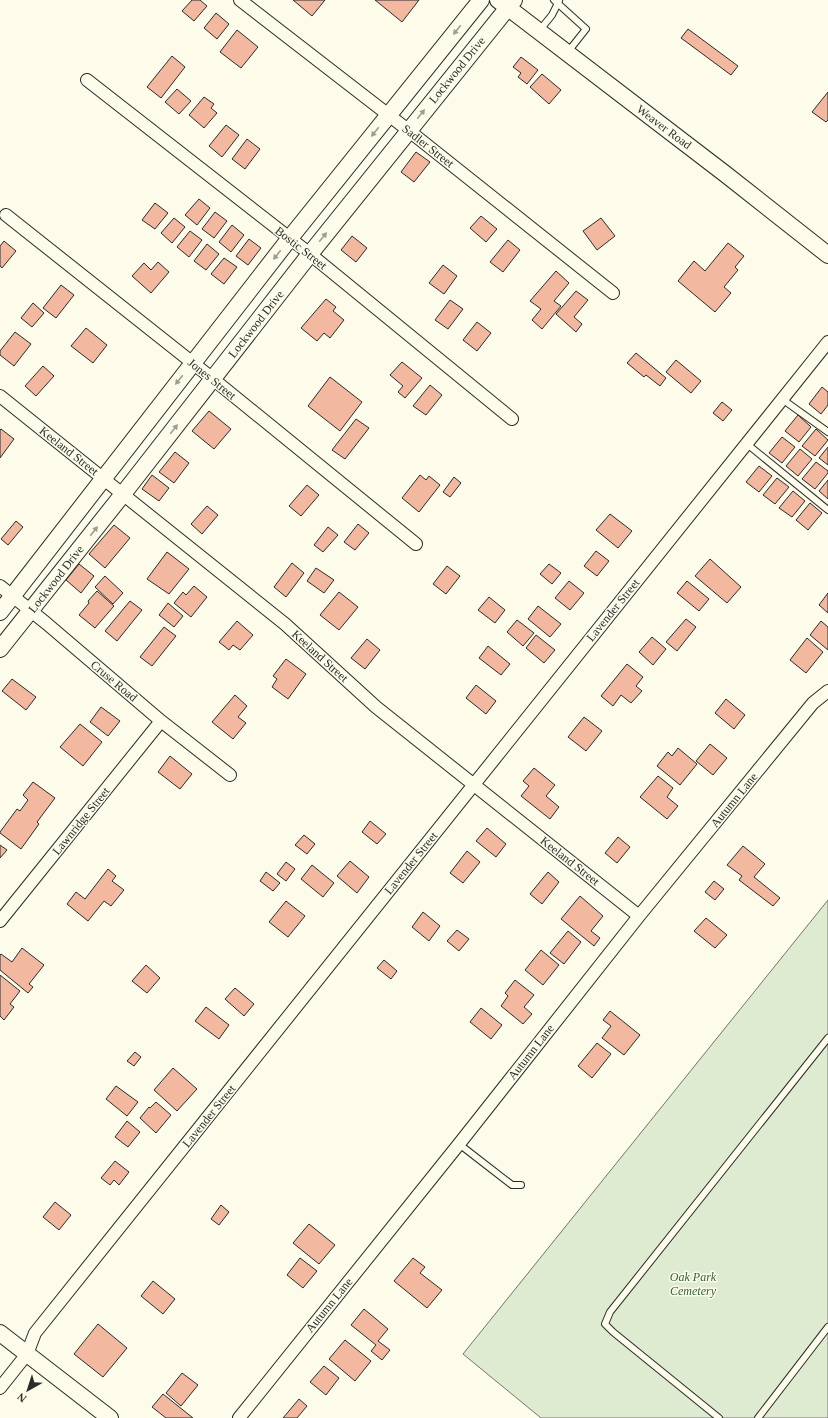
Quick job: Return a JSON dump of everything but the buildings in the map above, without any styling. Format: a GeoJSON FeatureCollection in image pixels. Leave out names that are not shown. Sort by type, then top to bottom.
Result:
{"type":"FeatureCollection","features":[{"type":"Feature","properties":{"kind":"main road","name":"Lockwood Drive"},"geometry":{"type":"LineString","coordinates":[[0,612],[290,238],[481,0]]}},
{"type":"Feature","properties":{"kind":"main road","name":"Lockwood Drive"},"geometry":{"type":"LineString","coordinates":[[0,649],[507,3]]}},
{"type":"Feature","properties":{"kind":"main road","name":"Weaver Road"},"geometry":{"type":"LineString","coordinates":[[507,3],[567,53],[828,255]]}},
{"type":"Feature","properties":{"kind":"main road"},"geometry":{"type":"LineString","coordinates":[[0,1333],[110,1418]]}},
{"type":"Feature","properties":{"kind":"street","name":"Sadler Street"},"geometry":{"type":"LineString","coordinates":[[240,0],[389,115],[614,293]]}},
{"type":"Feature","properties":{"kind":"street","name":"Bostic Street"},"geometry":{"type":"LineString","coordinates":[[87,80],[290,238],[512,419]]}},
{"type":"Feature","properties":{"kind":"street","name":"Jones Street"},"geometry":{"type":"LineString","coordinates":[[6,215],[213,379],[416,544]]}},
{"type":"Feature","properties":{"kind":"street","name":"Lavender Street"},"geometry":{"type":"LineString","coordinates":[[0,1388],[27,1354],[35,1333],[782,399],[827,345]]}},
{"type":"Feature","properties":{"kind":"street","name":"Keeland Street"},"geometry":{"type":"LineString","coordinates":[[0,396],[285,624],[376,707],[639,916]]}},
{"type":"Feature","properties":{"kind":"street","name":"Cruse Road"},"geometry":{"type":"LineString","coordinates":[[0,586],[162,721],[230,775]]}},
{"type":"Feature","properties":{"kind":"street","name":"Autumn Lane"},"geometry":{"type":"LineString","coordinates":[[239,1418],[459,1144],[639,916],[813,703],[828,691]]}},
{"type":"Feature","properties":{"kind":"street","name":"Lawnridge Street"},"geometry":{"type":"LineString","coordinates":[[0,921],[162,721]]}},
{"type":"Feature","properties":{"kind":"lane"},"geometry":{"type":"LineString","coordinates":[[539,31],[552,15],[558,1],[586,28],[567,53]]}},
{"type":"Feature","properties":{"kind":"lane"},"geometry":{"type":"LineString","coordinates":[[782,399],[828,432]]}},
{"type":"Feature","properties":{"kind":"lane"},"geometry":{"type":"LineString","coordinates":[[747,444],[828,510]]}},
{"type":"Feature","properties":{"kind":"lane"},"geometry":{"type":"LineString","coordinates":[[719,1418],[605,1324],[610,1312],[828,1038]]}},
{"type":"Feature","properties":{"kind":"lane"},"geometry":{"type":"LineString","coordinates":[[459,1144],[512,1185],[522,1185]]}},
{"type":"Feature","properties":{"kind":"lane"},"geometry":{"type":"LineString","coordinates":[[758,1418],[828,1327]]}},
{"type":"Feature","properties":{"kind":"green space","name":"Oak Park Cemetery"},"geometry":{"type":"Polygon","coordinates":[[[828,900],[828,1418],[541,1418],[463,1354],[828,900]]]}}]}
